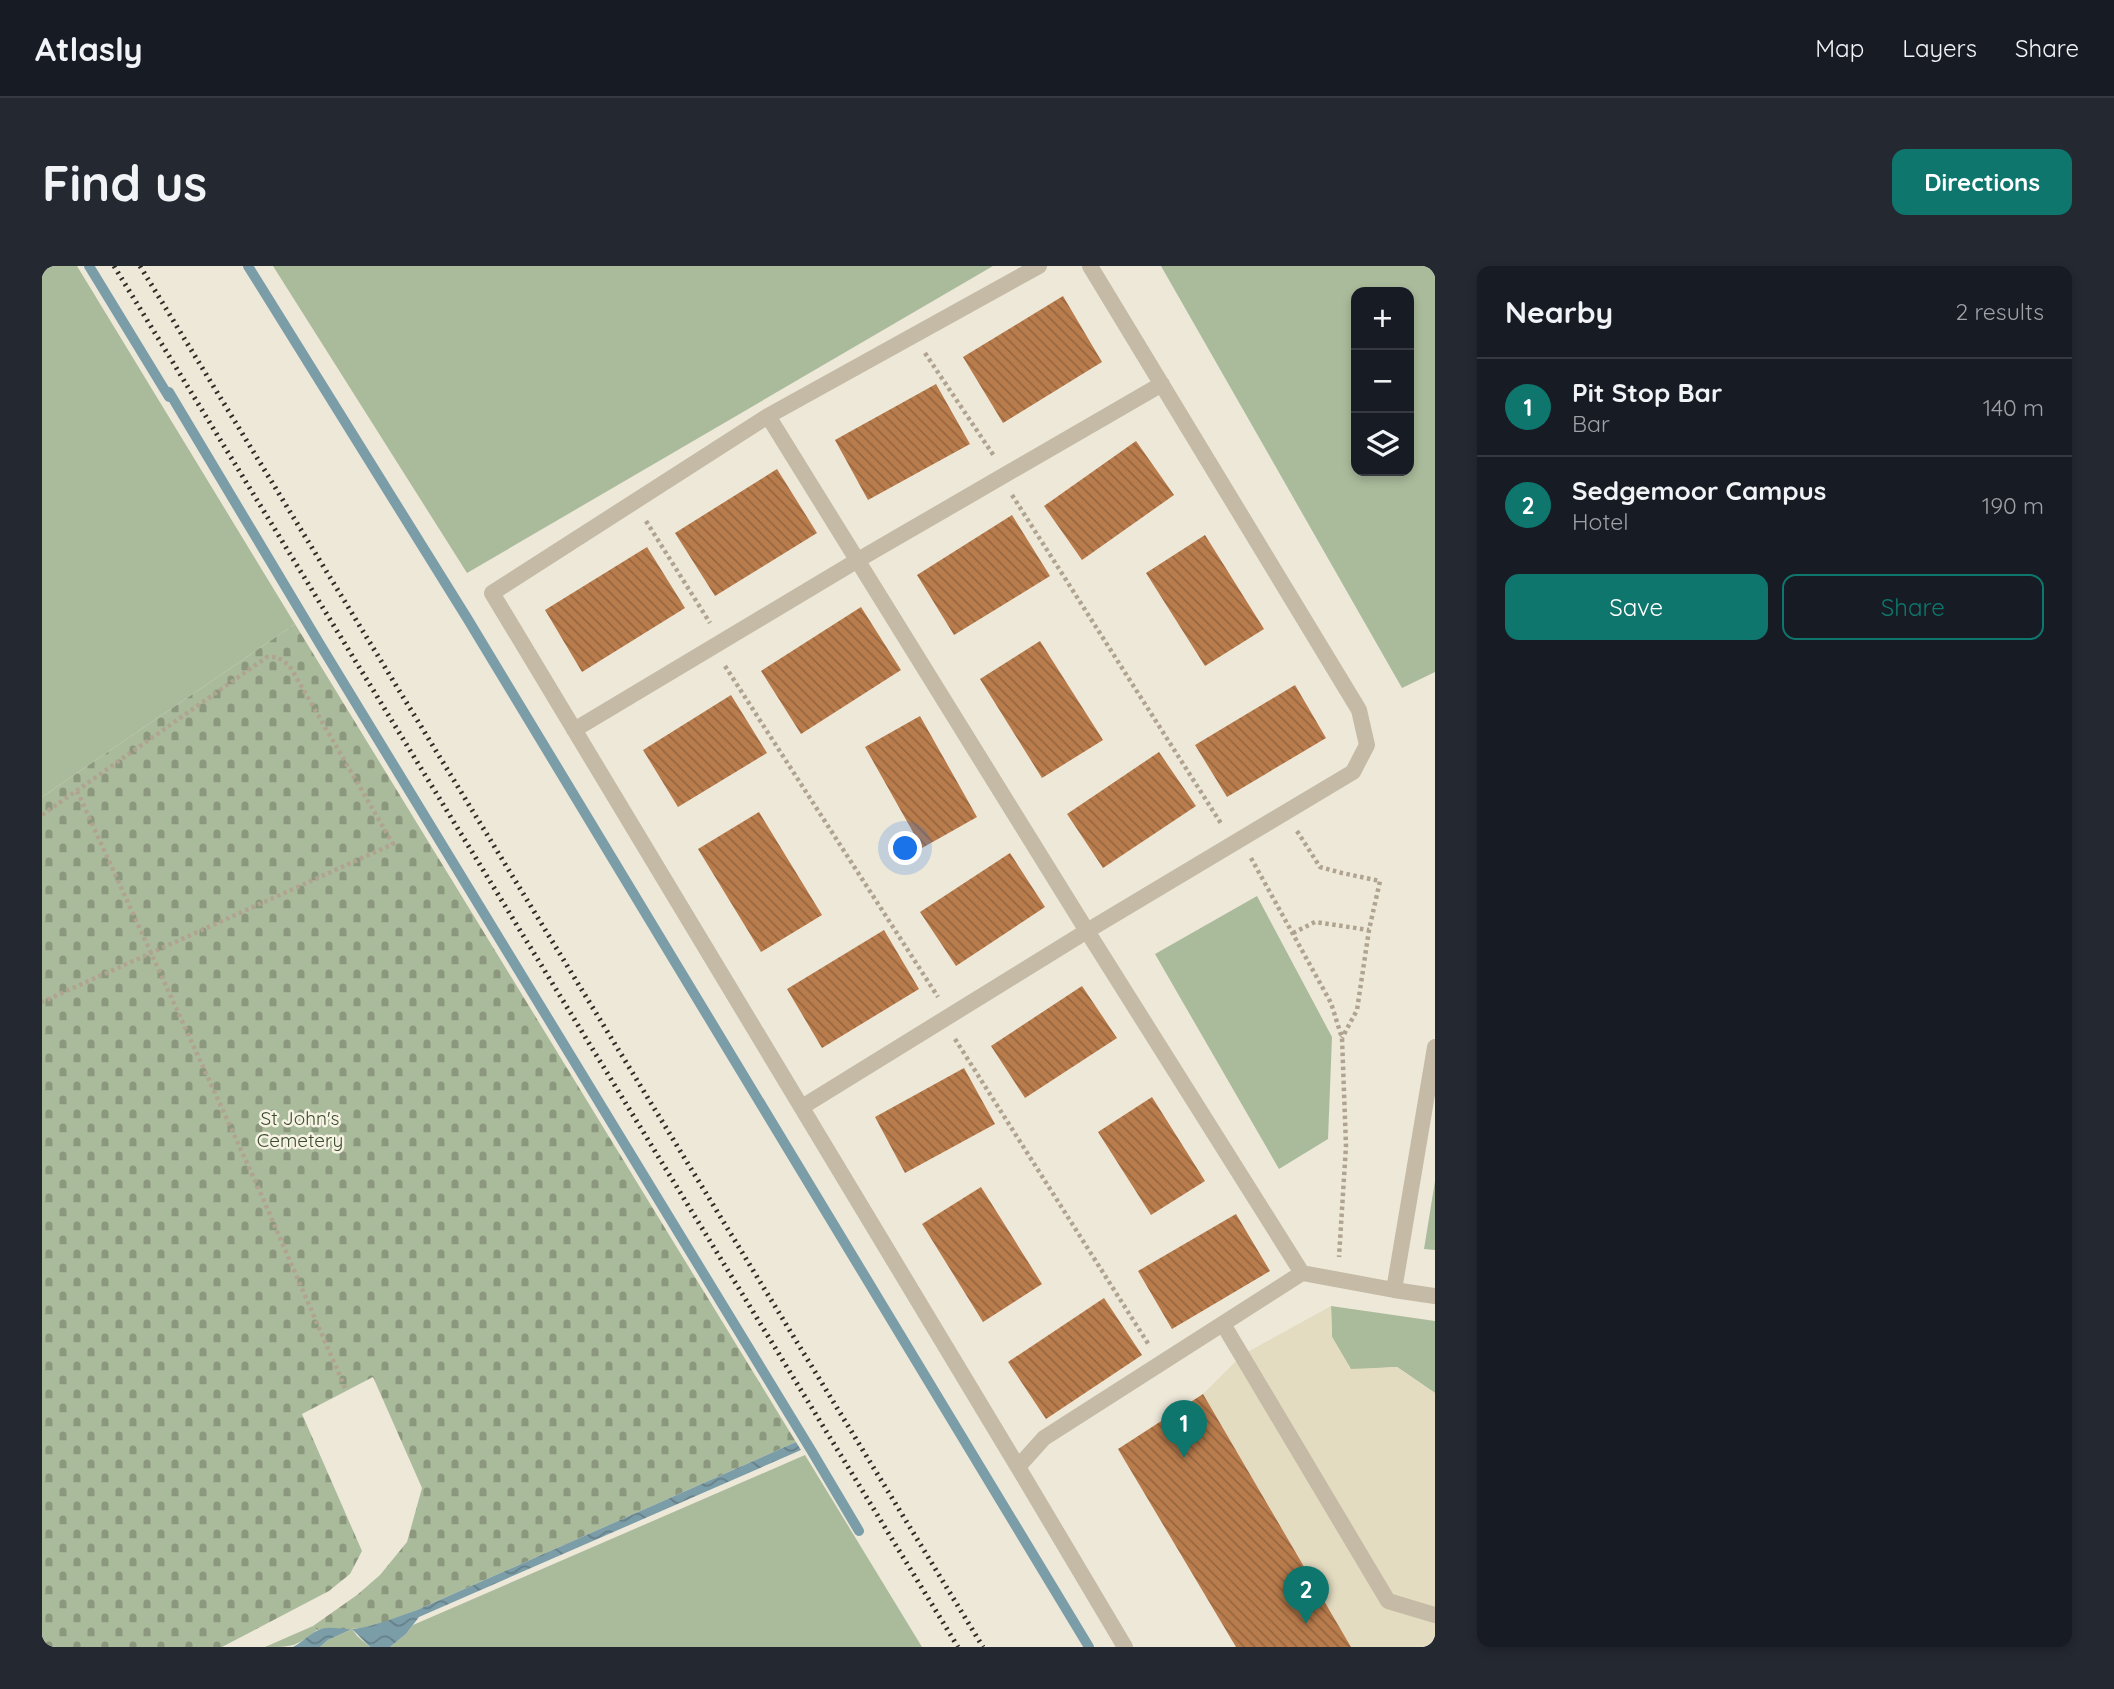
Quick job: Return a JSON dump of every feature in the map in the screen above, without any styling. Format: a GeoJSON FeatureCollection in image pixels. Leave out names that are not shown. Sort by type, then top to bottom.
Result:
{"type":"FeatureCollection","features":[{"type":"Feature","properties":{"kind":"lane"},"geometry":{"type":"LineString","coordinates":[[1039,266],[768,416],[492,593],[1125,1647]]}},
{"type":"Feature","properties":{"kind":"lane"},"geometry":{"type":"LineString","coordinates":[[802,1107],[1087,931],[1353,772],[1367,745],[1359,710],[1090,266]]}},
{"type":"Feature","properties":{"kind":"lane"},"geometry":{"type":"LineString","coordinates":[[574,730],[858,560],[1162,384]]}},
{"type":"Feature","properties":{"kind":"lane"},"geometry":{"type":"LineString","coordinates":[[768,416],[1302,1273]]}},
{"type":"Feature","properties":{"kind":"lane"},"geometry":{"type":"LineString","coordinates":[[1394,1290],[1435,1047]]}},
{"type":"Feature","properties":{"kind":"lane"},"geometry":{"type":"LineString","coordinates":[[1018,1467],[1044,1438],[1302,1273],[1435,1296]]}},
{"type":"Feature","properties":{"kind":"lane"},"geometry":{"type":"LineString","coordinates":[[1223,1324],[1388,1601],[1435,1615]]}},
{"type":"Feature","properties":{"kind":"path"},"geometry":{"type":"LineString","coordinates":[[913,335],[1237,841],[1293,933],[1331,1003],[1342,1038],[1346,1146],[1338,1279]]}},
{"type":"Feature","properties":{"kind":"path"},"geometry":{"type":"LineString","coordinates":[[634,501],[717,645],[1161,1363]]}},
{"type":"Feature","properties":{"kind":"path"},"geometry":{"type":"LineString","coordinates":[[42,815],[267,657],[277,657],[289,664],[393,844],[42,1002]]}},
{"type":"Feature","properties":{"kind":"path"},"geometry":{"type":"LineString","coordinates":[[77,791],[257,1185],[346,1390]]}},
{"type":"Feature","properties":{"kind":"path"},"geometry":{"type":"LineString","coordinates":[[1284,813],[1320,867],[1380,881],[1369,930],[1357,1010],[1342,1038]]}},
{"type":"Feature","properties":{"kind":"path"},"geometry":{"type":"LineString","coordinates":[[1293,933],[1315,922],[1369,930]]}},
{"type":"Feature","properties":{"kind":"green space"},"geometry":{"type":"Polygon","coordinates":[[[42,266],[77,266],[295,624],[42,797],[42,266]]]}},
{"type":"Feature","properties":{"kind":"green space"},"geometry":{"type":"Polygon","coordinates":[[[273,266],[993,266],[467,573],[273,266]]]}},
{"type":"Feature","properties":{"kind":"green space"},"geometry":{"type":"Polygon","coordinates":[[[1161,266],[1435,266],[1435,672],[1402,688],[1161,266]]]}},
{"type":"Feature","properties":{"kind":"green space","name":"St John's Cemetery"},"geometry":{"type":"Polygon","coordinates":[[[295,624],[796,1442],[409,1613],[368,1627],[317,1630],[313,1626],[380,1575],[407,1542],[422,1488],[373,1377],[302,1414],[362,1551],[350,1574],[329,1591],[222,1647],[42,1647],[42,797],[295,624]]]}},
{"type":"Feature","properties":{"kind":"green space"},"geometry":{"type":"Polygon","coordinates":[[[1257,896],[1332,1037],[1328,1139],[1279,1169],[1155,954],[1257,896]]]}},
{"type":"Feature","properties":{"kind":"green space"},"geometry":{"type":"Polygon","coordinates":[[[1435,1181],[1435,1250],[1424,1249],[1435,1181]]]}},
{"type":"Feature","properties":{"kind":"green space"},"geometry":{"type":"Polygon","coordinates":[[[1331,1306],[1435,1321],[1435,1393],[1397,1367],[1351,1370],[1332,1337],[1331,1306]]]}},
{"type":"Feature","properties":{"kind":"green space"},"geometry":{"type":"Polygon","coordinates":[[[805,1455],[922,1647],[390,1647],[413,1625],[805,1455]]]}},
{"type":"Feature","properties":{"kind":"green space"},"geometry":{"type":"Polygon","coordinates":[[[313,1626],[317,1630],[298,1643],[265,1647],[313,1626]]]}},
{"type":"Feature","properties":{"kind":"green space"},"geometry":{"type":"Polygon","coordinates":[[[352,1629],[370,1647],[320,1647],[328,1640],[352,1629]]]}},
{"type":"Feature","properties":{"kind":"shaded area"},"geometry":{"type":"Polygon","coordinates":[[[1331,1306],[1332,1337],[1351,1369],[1397,1367],[1435,1393],[1435,1647],[1351,1647],[1203,1394],[1242,1355],[1331,1306]]]}},
{"type":"Feature","properties":{"kind":"water"},"geometry":{"type":"Polygon","coordinates":[[[796,1442],[801,1450],[419,1617],[406,1634],[390,1647],[370,1647],[352,1629],[378,1624],[417,1610],[796,1442]]]}},
{"type":"Feature","properties":{"kind":"water"},"geometry":{"type":"Polygon","coordinates":[[[321,1629],[352,1629],[328,1640],[320,1647],[293,1647],[321,1629]]]}},
{"type":"Feature","properties":{"kind":"building"},"geometry":{"type":"Polygon","coordinates":[[[1063,296],[1102,362],[1003,423],[963,357],[1063,296]]]}},
{"type":"Feature","properties":{"kind":"building"},"geometry":{"type":"Polygon","coordinates":[[[936,384],[970,444],[868,500],[835,440],[936,384]]]}},
{"type":"Feature","properties":{"kind":"building"},"geometry":{"type":"Polygon","coordinates":[[[1136,441],[1174,495],[1082,560],[1044,506],[1136,441]]]}},
{"type":"Feature","properties":{"kind":"building"},"geometry":{"type":"Polygon","coordinates":[[[777,469],[817,533],[715,596],[675,533],[777,469]]]}},
{"type":"Feature","properties":{"kind":"building"},"geometry":{"type":"Polygon","coordinates":[[[1012,515],[1050,576],[954,635],[917,575],[1012,515]]]}},
{"type":"Feature","properties":{"kind":"building"},"geometry":{"type":"Polygon","coordinates":[[[1205,535],[1264,629],[1205,666],[1146,573],[1205,535]]]}},
{"type":"Feature","properties":{"kind":"building"},"geometry":{"type":"Polygon","coordinates":[[[647,547],[685,608],[582,672],[545,610],[647,547]]]}},
{"type":"Feature","properties":{"kind":"building"},"geometry":{"type":"Polygon","coordinates":[[[861,607],[901,670],[801,734],[761,671],[861,607]]]}},
{"type":"Feature","properties":{"kind":"building"},"geometry":{"type":"Polygon","coordinates":[[[1040,641],[1103,740],[1042,778],[980,679],[1040,641]]]}},
{"type":"Feature","properties":{"kind":"building"},"geometry":{"type":"Polygon","coordinates":[[[1295,685],[1326,738],[1227,797],[1195,745],[1295,685]]]}},
{"type":"Feature","properties":{"kind":"building"},"geometry":{"type":"Polygon","coordinates":[[[731,695],[767,753],[678,807],[643,750],[731,695]]]}},
{"type":"Feature","properties":{"kind":"building"},"geometry":{"type":"Polygon","coordinates":[[[920,716],[977,817],[922,848],[865,747],[920,716]]]}},
{"type":"Feature","properties":{"kind":"building"},"geometry":{"type":"Polygon","coordinates":[[[1159,752],[1196,806],[1103,868],[1067,814],[1159,752]]]}},
{"type":"Feature","properties":{"kind":"building"},"geometry":{"type":"Polygon","coordinates":[[[759,812],[822,915],[761,952],[698,849],[759,812]]]}},
{"type":"Feature","properties":{"kind":"building"},"geometry":{"type":"Polygon","coordinates":[[[1010,853],[1045,907],[956,966],[920,912],[1010,853]]]}},
{"type":"Feature","properties":{"kind":"building"},"geometry":{"type":"Polygon","coordinates":[[[884,930],[919,989],[822,1048],[787,989],[884,930]]]}},
{"type":"Feature","properties":{"kind":"building"},"geometry":{"type":"Polygon","coordinates":[[[1082,986],[1117,1038],[1025,1098],[991,1046],[1082,986]]]}},
{"type":"Feature","properties":{"kind":"building"},"geometry":{"type":"Polygon","coordinates":[[[964,1068],[995,1124],[905,1173],[875,1117],[964,1068]]]}},
{"type":"Feature","properties":{"kind":"building"},"geometry":{"type":"Polygon","coordinates":[[[1152,1097],[1205,1181],[1151,1215],[1098,1132],[1152,1097]]]}},
{"type":"Feature","properties":{"kind":"building"},"geometry":{"type":"Polygon","coordinates":[[[981,1187],[1042,1284],[983,1322],[922,1224],[981,1187]]]}},
{"type":"Feature","properties":{"kind":"building"},"geometry":{"type":"Polygon","coordinates":[[[1236,1214],[1270,1271],[1172,1329],[1138,1271],[1236,1214]]]}},
{"type":"Feature","properties":{"kind":"building"},"geometry":{"type":"Polygon","coordinates":[[[1104,1298],[1142,1355],[1046,1419],[1008,1362],[1104,1298]]]}},
{"type":"Feature","properties":{"kind":"building"},"geometry":{"type":"Polygon","coordinates":[[[1203,1394],[1351,1647],[1236,1647],[1118,1449],[1203,1394]]]}},
{"type":"Feature","properties":{"kind":"waterway"},"geometry":{"type":"LineString","coordinates":[[89,266],[169,397]]}},
{"type":"Feature","properties":{"kind":"waterway"},"geometry":{"type":"LineString","coordinates":[[248,266],[467,618],[1089,1647]]}},
{"type":"Feature","properties":{"kind":"waterway"},"geometry":{"type":"LineString","coordinates":[[169,392],[859,1531]]}},
{"type":"Feature","properties":{"kind":"railway"},"geometry":{"type":"LineString","coordinates":[[114,266],[958,1647]]}},
{"type":"Feature","properties":{"kind":"railway"},"geometry":{"type":"LineString","coordinates":[[140,266],[983,1647]]}},
{"type":"Feature","properties":{"kind":"place","name":"Pit Stop Bar"},"geometry":{"type":"Point","coordinates":[1184,1458]}},
{"type":"Feature","properties":{"kind":"place","name":"Sedgemoor Campus"},"geometry":{"type":"Point","coordinates":[1306,1624]}}]}
